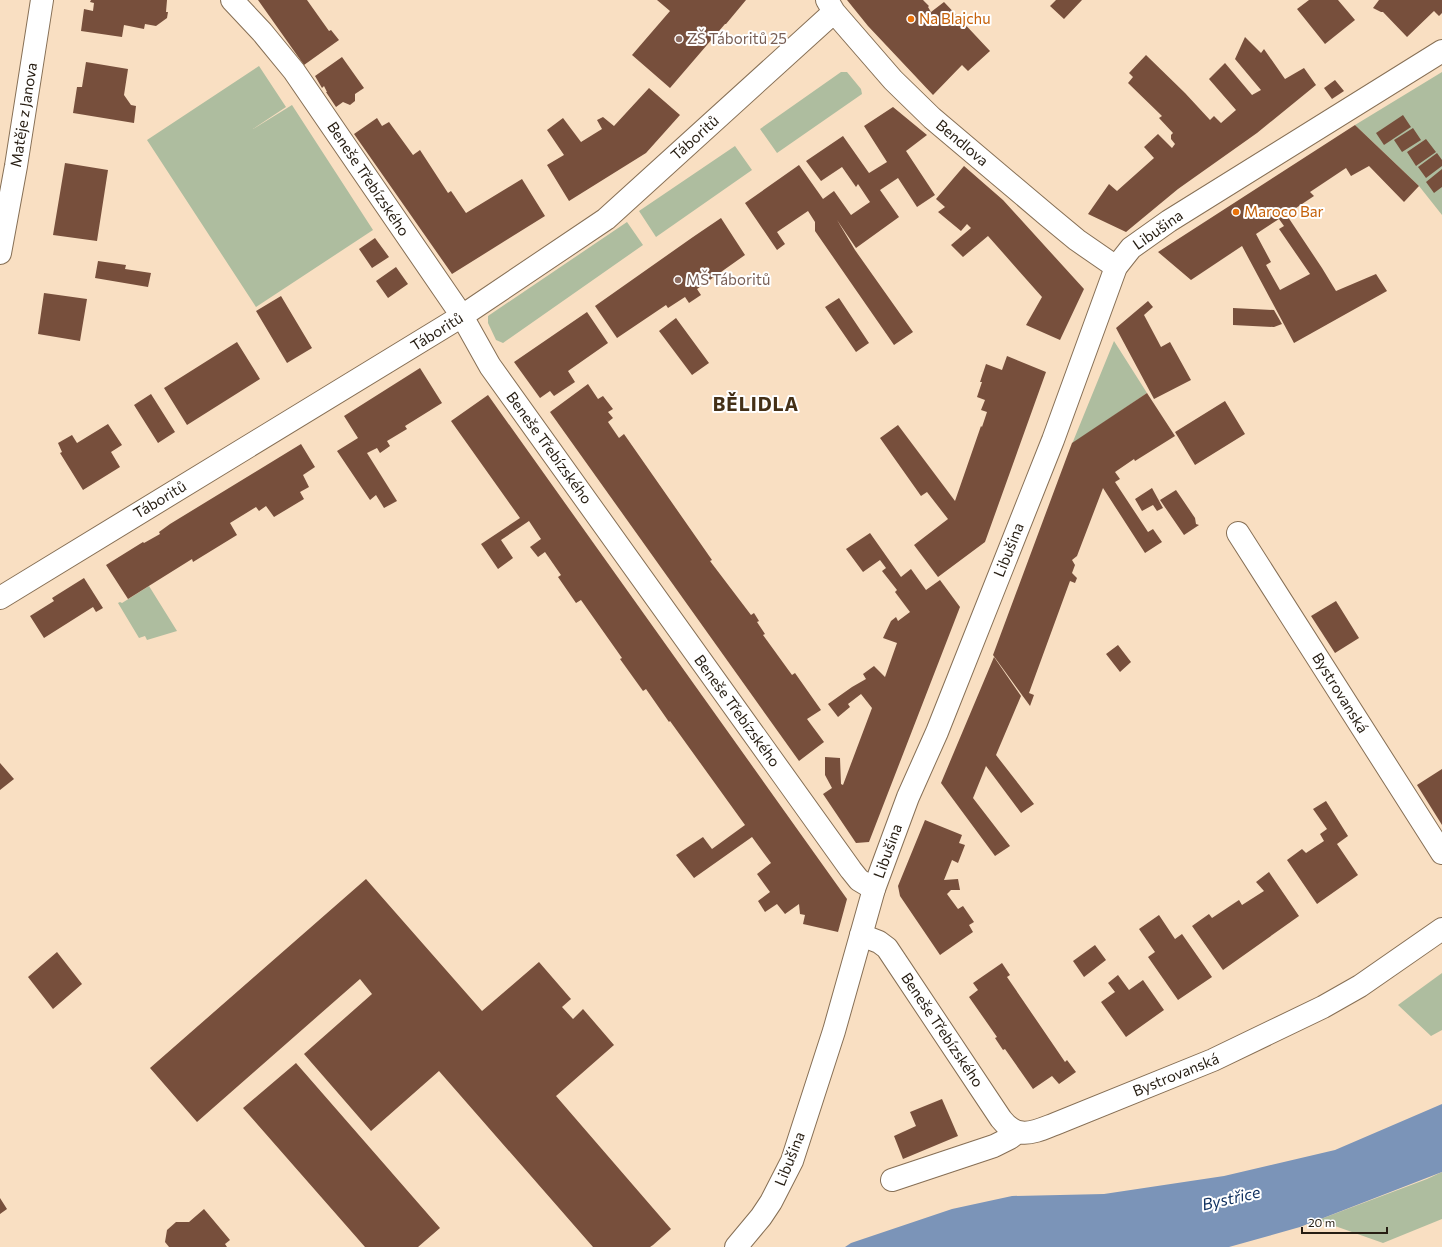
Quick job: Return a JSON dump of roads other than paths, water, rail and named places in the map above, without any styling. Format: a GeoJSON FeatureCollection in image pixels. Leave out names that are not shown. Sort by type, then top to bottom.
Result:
{"type":"FeatureCollection","features":[{"type":"Feature","properties":{"kind":"street","name":"Matěje z Janova"},"geometry":{"type":"LineString","coordinates":[[0,252],[16,166],[42,0]]}},
{"type":"Feature","properties":{"kind":"street","name":"Beneše Třebízského"},"geometry":{"type":"LineString","coordinates":[[232,0],[262,32],[294,71],[462,316],[490,366],[851,870],[859,880],[874,889]]}},
{"type":"Feature","properties":{"kind":"street","name":"Táboritů"},"geometry":{"type":"LineString","coordinates":[[0,598],[462,316],[606,219],[831,6]]}},
{"type":"Feature","properties":{"kind":"street","name":"Bendlova"},"geometry":{"type":"LineString","coordinates":[[831,6],[893,80],[932,118],[1077,240],[1116,267]]}},
{"type":"Feature","properties":{"kind":"street","name":"Libušina"},"geometry":{"type":"LineString","coordinates":[[736,1247],[771,1202],[792,1161],[834,1031],[874,889],[908,797],[937,732],[1053,440],[1116,267],[1131,248],[1169,221],[1442,51]]}},
{"type":"Feature","properties":{"kind":"street","name":"Bystrovanská"},"geometry":{"type":"LineString","coordinates":[[1238,533],[1442,853]]}},
{"type":"Feature","properties":{"kind":"street","name":"Bystrovanská"},"geometry":{"type":"LineString","coordinates":[[892,1180],[994,1146],[1018,1132],[1030,1133],[1055,1124],[1213,1060],[1286,1026],[1360,986],[1442,929]]}},
{"type":"Feature","properties":{"kind":"street","name":"Beneše Třebízského"},"geometry":{"type":"LineString","coordinates":[[861,935],[874,939],[887,948],[1001,1119],[1006,1125],[1018,1132]]}},
{"type":"Feature","properties":{"kind":"water","name":"Bystřice"},"geometry":{"type":"Polygon","coordinates":[[[1442,1104],[1442,1172],[1300,1227],[1229,1247],[845,1247],[851,1243],[952,1209],[1012,1196],[1104,1194],[1224,1176],[1335,1150],[1442,1104]]]}},
{"type":"Feature","properties":{"kind":"place","name":"Na Blajchu"},"geometry":{"type":"Point","coordinates":[911,19]}},
{"type":"Feature","properties":{"kind":"place","name":"ZŠ Táboritů 25"},"geometry":{"type":"Point","coordinates":[679,39]}},
{"type":"Feature","properties":{"kind":"place","name":"Maroco Bar"},"geometry":{"type":"Point","coordinates":[1236,212]}},
{"type":"Feature","properties":{"kind":"place","name":"MŠ Táboritů"},"geometry":{"type":"Point","coordinates":[678,280]}},
{"type":"Feature","properties":{"kind":"district","name":"BĚLIDLA"},"geometry":{"type":"Point","coordinates":[756,404]}}]}
